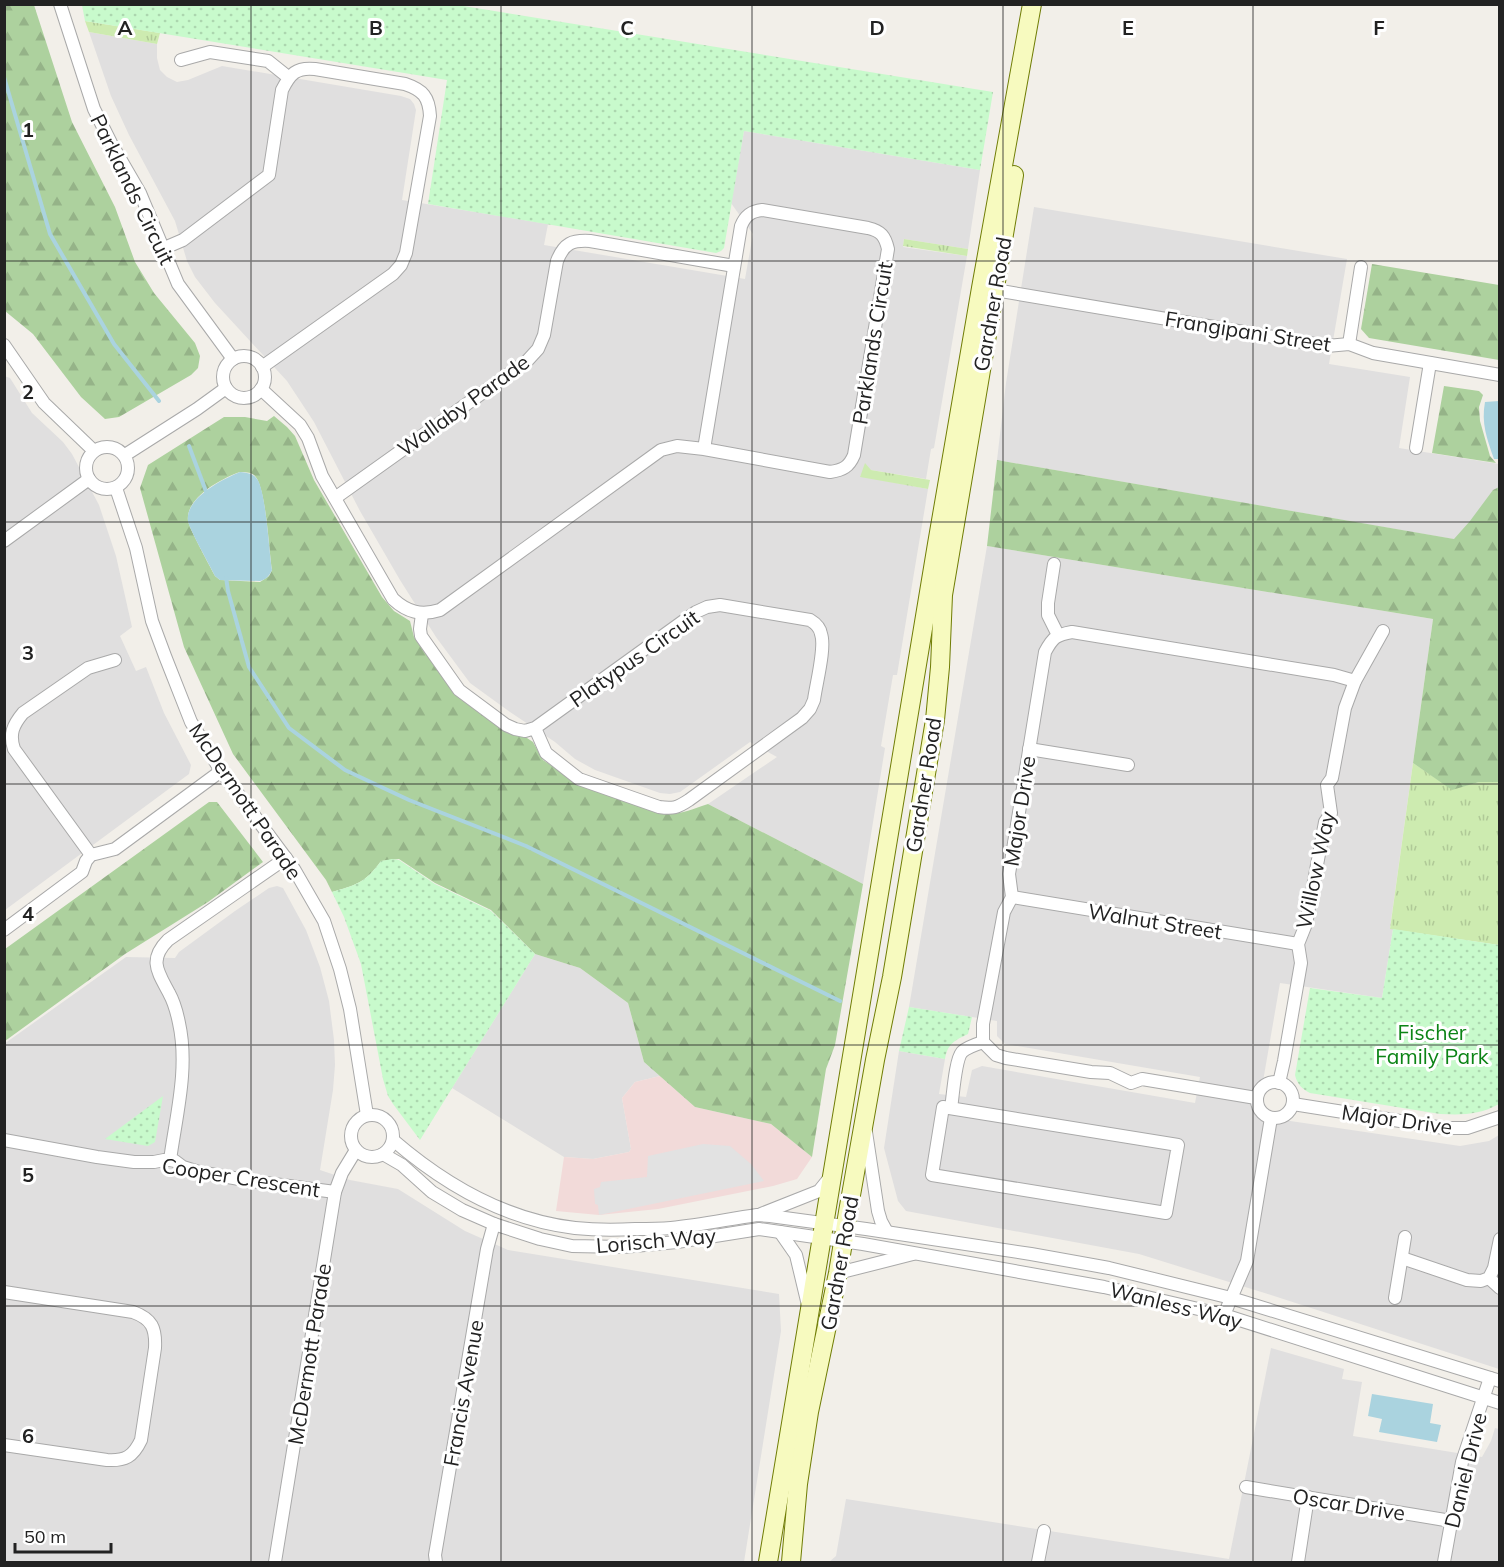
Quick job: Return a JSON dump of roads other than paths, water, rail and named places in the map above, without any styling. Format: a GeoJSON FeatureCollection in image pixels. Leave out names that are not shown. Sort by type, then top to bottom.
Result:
{"type":"FeatureCollection","features":[{"type":"Feature","properties":{"kind":"street","name":"Parklands Circuit"},"geometry":{"type":"LineString","coordinates":[[60,4],[94,109],[140,193],[178,284],[233,359]]}},
{"type":"Feature","properties":{"kind":"street"},"geometry":{"type":"LineString","coordinates":[[1023,4],[1026,35]]}},
{"type":"Feature","properties":{"kind":"street","name":"Gardner Road"},"geometry":{"type":"LineString","coordinates":[[768,1563],[979,299],[1032,4]]}},
{"type":"Feature","properties":{"kind":"street","name":"Gardner Road"},"geometry":{"type":"LineString","coordinates":[[790,1563],[798,1484],[809,1412],[838,1273],[892,977],[935,720],[943,595],[1042,4]]}},
{"type":"Feature","properties":{"kind":"street"},"geometry":{"type":"LineString","coordinates":[[181,60],[210,52],[268,61],[288,77]]}},
{"type":"Feature","properties":{"kind":"street"},"geometry":{"type":"LineString","coordinates":[[162,249],[183,240],[269,175],[282,90],[288,77],[296,71],[306,68],[405,84],[417,88],[426,97],[430,116],[406,254],[402,265],[393,274],[262,367]]}},
{"type":"Feature","properties":{"kind":"street","name":"Parklands Circuit"},"geometry":{"type":"LineString","coordinates":[[422,614],[440,610],[661,450],[677,446],[704,449],[830,472],[842,470],[848,466],[854,456],[888,249],[882,234],[876,230],[762,210],[750,213],[744,219],[704,449]]}},
{"type":"Feature","properties":{"kind":"street","name":"Wallaby Parade"},"geometry":{"type":"LineString","coordinates":[[335,498],[527,361],[538,349],[544,335],[560,252],[572,242],[590,241],[734,266]]}},
{"type":"Feature","properties":{"kind":"street"},"geometry":{"type":"LineString","coordinates":[[1349,345],[1361,267]]}},
{"type":"Feature","properties":{"kind":"street","name":"Frangipani Street"},"geometry":{"type":"LineString","coordinates":[[994,290],[1327,346],[1349,345],[1373,353],[1500,375]]}},
{"type":"Feature","properties":{"kind":"street"},"geometry":{"type":"LineString","coordinates":[[6,350],[44,403],[94,451]]}},
{"type":"Feature","properties":{"kind":"street"},"geometry":{"type":"LineString","coordinates":[[246,356],[253,358],[262,367],[265,378],[261,390],[243,398],[236,396],[226,388],[223,381],[224,368],[233,359],[246,356]]}},
{"type":"Feature","properties":{"kind":"street"},"geometry":{"type":"LineString","coordinates":[[1416,448],[1430,363]]}},
{"type":"Feature","properties":{"kind":"street"},"geometry":{"type":"LineString","coordinates":[[125,455],[226,388]]}},
{"type":"Feature","properties":{"kind":"street"},"geometry":{"type":"LineString","coordinates":[[261,390],[300,425],[308,438],[322,476],[393,599],[401,606],[422,614],[421,636],[459,690],[506,725],[515,729],[535,728]]}},
{"type":"Feature","properties":{"kind":"street"},"geometry":{"type":"LineString","coordinates":[[104,447],[121,451],[129,465],[125,481],[116,488],[110,489],[98,487],[89,479],[86,474],[87,461],[94,451],[104,447]]}},
{"type":"Feature","properties":{"kind":"street"},"geometry":{"type":"LineString","coordinates":[[4,540],[89,479]]}},
{"type":"Feature","properties":{"kind":"street","name":"McDermott Parade"},"geometry":{"type":"LineString","coordinates":[[116,488],[136,548],[152,621],[191,722],[221,771],[286,858],[324,921],[350,1009],[368,1116]]}},
{"type":"Feature","properties":{"kind":"street"},"geometry":{"type":"LineString","coordinates":[[1054,564],[1047,603],[1048,615],[1058,635],[1072,632],[1334,675],[1355,681]]}},
{"type":"Feature","properties":{"kind":"street","name":"Platypus Circuit"},"geometry":{"type":"LineString","coordinates":[[720,605],[810,620],[821,632],[823,642],[814,700],[810,709],[802,718],[678,808],[659,807],[579,779],[546,753],[535,728],[696,612],[707,607],[720,605]]}},
{"type":"Feature","properties":{"kind":"street","name":"Willow Way"},"geometry":{"type":"LineString","coordinates":[[1279,1083],[1301,963],[1298,944],[1306,924],[1325,822],[1331,813],[1327,786],[1332,778],[1345,708],[1355,681],[1383,631]]}},
{"type":"Feature","properties":{"kind":"street","name":"Major Drive"},"geometry":{"type":"LineString","coordinates":[[983,1042],[983,1024],[1004,912],[1012,897],[1009,874],[1045,652],[1051,640],[1058,635]]}},
{"type":"Feature","properties":{"kind":"street"},"geometry":{"type":"LineString","coordinates":[[91,855],[14,749],[11,741],[12,731],[15,722],[23,713],[88,668],[115,660]]}},
{"type":"Feature","properties":{"kind":"street"},"geometry":{"type":"LineString","coordinates":[[1029,749],[1128,765]]}},
{"type":"Feature","properties":{"kind":"street"},"geometry":{"type":"LineString","coordinates":[[4,930],[82,872],[91,855],[115,849],[221,771]]}},
{"type":"Feature","properties":{"kind":"street"},"geometry":{"type":"LineString","coordinates":[[170,1160],[183,1070],[182,1045],[176,1012],[170,995],[158,975],[157,957],[160,948],[168,940],[286,858]]}},
{"type":"Feature","properties":{"kind":"street","name":"Walnut Street"},"geometry":{"type":"LineString","coordinates":[[1012,897],[1298,944]]}},
{"type":"Feature","properties":{"kind":"street"},"geometry":{"type":"LineString","coordinates":[[951,1108],[958,1061],[962,1052],[983,1042],[996,1055],[1006,1058],[1110,1073],[1131,1083],[1142,1079],[1257,1098]]}},
{"type":"Feature","properties":{"kind":"street"},"geometry":{"type":"LineString","coordinates":[[1274,1082],[1288,1088],[1293,1104],[1291,1110],[1283,1117],[1271,1118],[1266,1117],[1258,1109],[1257,1098],[1264,1086],[1274,1082]]}},
{"type":"Feature","properties":{"kind":"street","name":"Major Drive"},"geometry":{"type":"LineString","coordinates":[[1293,1104],[1444,1128],[1467,1128],[1500,1117]]}},
{"type":"Feature","properties":{"kind":"street"},"geometry":{"type":"LineString","coordinates":[[943,1107],[951,1108],[1178,1145],[1167,1213],[932,1175],[943,1107]]}},
{"type":"Feature","properties":{"kind":"street"},"geometry":{"type":"LineString","coordinates":[[374,1115],[387,1121],[391,1126],[393,1140],[388,1150],[372,1157],[356,1150],[352,1144],[352,1130],[355,1123],[368,1116],[374,1115]]}},
{"type":"Feature","properties":{"kind":"street"},"geometry":{"type":"LineString","coordinates":[[1224,1315],[1247,1261],[1271,1118]]}},
{"type":"Feature","properties":{"kind":"street"},"geometry":{"type":"LineString","coordinates":[[864,1122],[880,1221],[887,1232]]}},
{"type":"Feature","properties":{"kind":"street","name":"Cooper Crescent"},"geometry":{"type":"LineString","coordinates":[[4,1140],[115,1159],[154,1162],[170,1160],[199,1172],[336,1192]]}},
{"type":"Feature","properties":{"kind":"street","name":"Lorisch Way"},"geometry":{"type":"LineString","coordinates":[[393,1140],[422,1164],[455,1186],[499,1208],[575,1228],[610,1230],[670,1228],[757,1215],[819,1191],[832,1174]]}},
{"type":"Feature","properties":{"kind":"street","name":"McDermott Parade"},"geometry":{"type":"LineString","coordinates":[[275,1563],[336,1192],[342,1173],[356,1150]]}},
{"type":"Feature","properties":{"kind":"street","name":"Lorisch Way"},"geometry":{"type":"LineString","coordinates":[[383,1154],[402,1165],[432,1192],[462,1210],[494,1224],[540,1239],[572,1246],[623,1247],[759,1229],[780,1232],[823,1231]]}},
{"type":"Feature","properties":{"kind":"street","name":"Lorisch Way"},"geometry":{"type":"LineString","coordinates":[[757,1215],[844,1234]]}},
{"type":"Feature","properties":{"kind":"street","name":"Francis Avenue"},"geometry":{"type":"LineString","coordinates":[[436,1563],[435,1555],[494,1224]]}},
{"type":"Feature","properties":{"kind":"street","name":"Gardner Road"},"geometry":{"type":"LineString","coordinates":[[780,1232],[796,1255],[809,1312]]}},
{"type":"Feature","properties":{"kind":"street","name":"Wanless Way"},"geometry":{"type":"LineString","coordinates":[[844,1234],[887,1232],[1109,1268],[1231,1298],[1495,1380]]}},
{"type":"Feature","properties":{"kind":"street","name":"Wanless Way"},"geometry":{"type":"LineString","coordinates":[[844,1234],[917,1253],[1104,1287],[1224,1315],[1500,1403]]}},
{"type":"Feature","properties":{"kind":"street"},"geometry":{"type":"LineString","coordinates":[[1395,1298],[1405,1237]]}},
{"type":"Feature","properties":{"kind":"street"},"geometry":{"type":"LineString","coordinates":[[1402,1258],[1467,1280],[1481,1281],[1489,1278],[1494,1268],[1500,1239]]}},
{"type":"Feature","properties":{"kind":"street"},"geometry":{"type":"LineString","coordinates":[[838,1273],[917,1253]]}},
{"type":"Feature","properties":{"kind":"street"},"geometry":{"type":"LineString","coordinates":[[1489,1278],[1500,1288]]}},
{"type":"Feature","properties":{"kind":"street"},"geometry":{"type":"LineString","coordinates":[[4,1292],[133,1312],[144,1317],[153,1326],[156,1337],[141,1440],[137,1449],[127,1458],[118,1461],[107,1460],[4,1444]]}},
{"type":"Feature","properties":{"kind":"street","name":"Daniel Drive"},"geometry":{"type":"LineString","coordinates":[[1444,1563],[1462,1462],[1484,1398],[1495,1380]]}},
{"type":"Feature","properties":{"kind":"street","name":"Oscar Drive"},"geometry":{"type":"LineString","coordinates":[[1246,1487],[1451,1521]]}},
{"type":"Feature","properties":{"kind":"street"},"geometry":{"type":"LineString","coordinates":[[1298,1563],[1308,1497]]}},
{"type":"Feature","properties":{"kind":"street"},"geometry":{"type":"LineString","coordinates":[[1038,1563],[1044,1531]]}},
{"type":"Feature","properties":{"kind":"water"},"geometry":{"type":"Polygon","coordinates":[[[1499,401],[1499,459],[1494,459],[1485,431],[1484,410],[1485,402],[1499,401]]]}},
{"type":"Feature","properties":{"kind":"water"},"geometry":{"type":"Polygon","coordinates":[[[240,472],[255,477],[263,496],[272,570],[268,577],[260,581],[220,580],[215,576],[188,521],[192,505],[206,490],[240,472]]]}},
{"type":"Feature","properties":{"kind":"water"},"geometry":{"type":"Polygon","coordinates":[[[1372,1394],[1433,1404],[1430,1423],[1441,1425],[1437,1442],[1379,1432],[1382,1419],[1368,1416],[1372,1394]]]}},
{"type":"Feature","properties":{"kind":"waterway"},"geometry":{"type":"LineString","coordinates":[[4,77],[50,234],[114,344],[159,401]]}},
{"type":"Feature","properties":{"kind":"waterway"},"geometry":{"type":"LineString","coordinates":[[189,446],[207,494]]}},
{"type":"Feature","properties":{"kind":"waterway"},"geometry":{"type":"LineString","coordinates":[[226,577],[249,667],[289,728],[345,770],[409,800],[526,846],[840,1001]]}},
{"type":"Feature","properties":{"kind":"park label","name":"Fischer Family Park"},"geometry":{"type":"Point","coordinates":[1432,1044]}}]}
